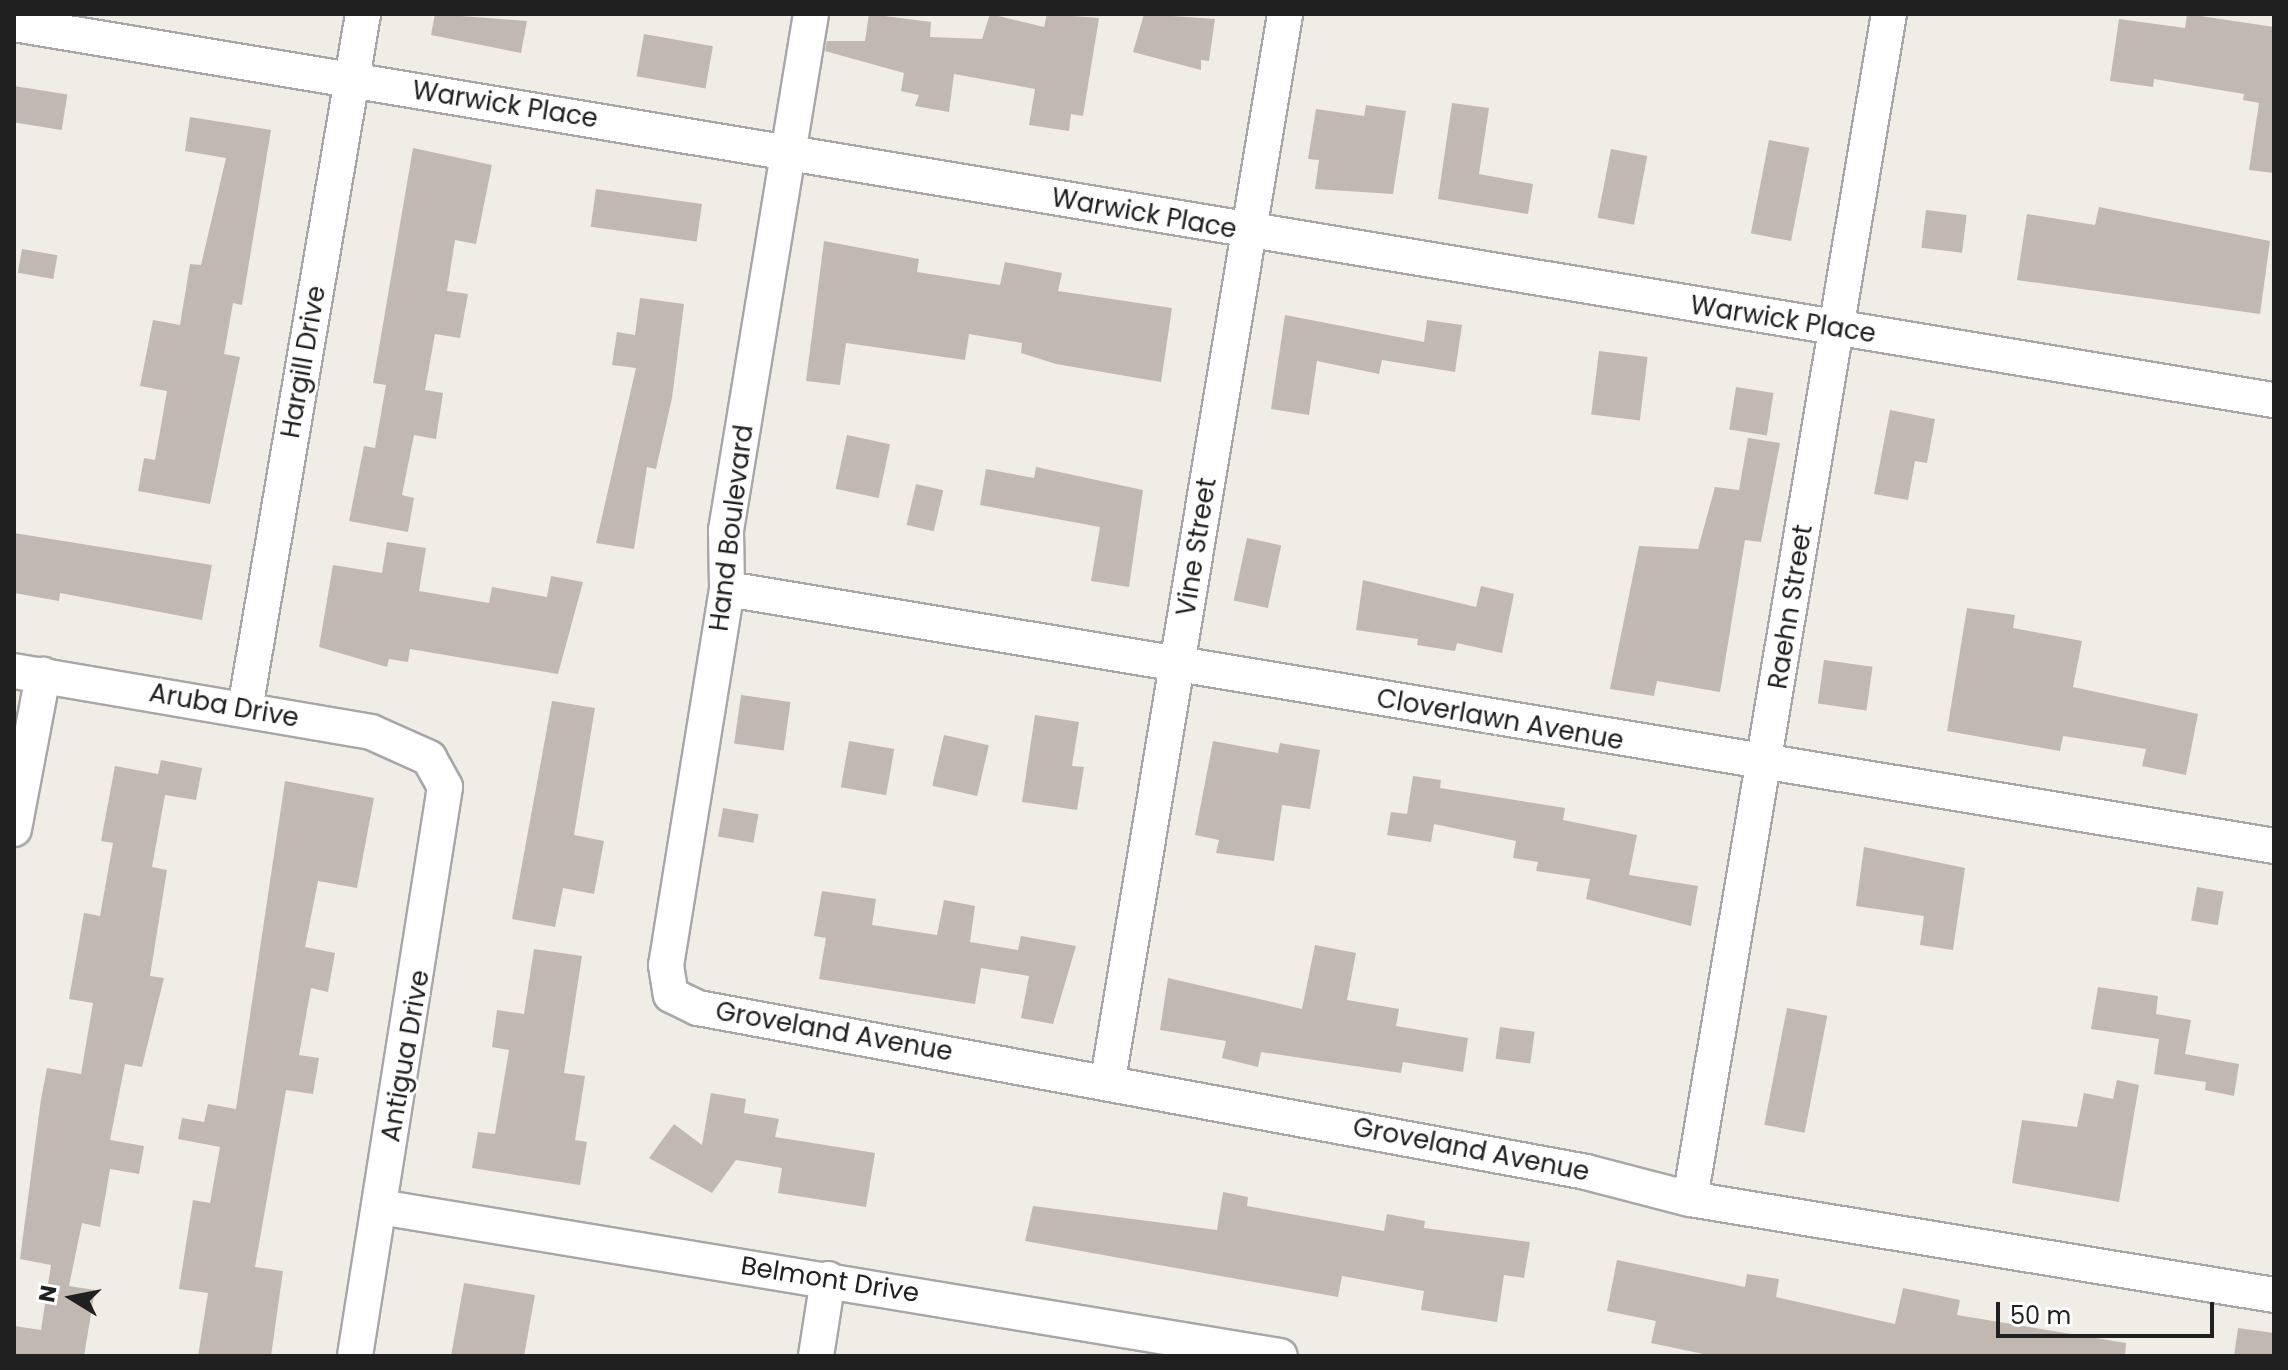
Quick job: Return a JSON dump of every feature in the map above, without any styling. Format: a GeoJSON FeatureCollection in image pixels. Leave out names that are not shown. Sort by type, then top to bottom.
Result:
{"type":"FeatureCollection","features":[{"type":"Feature","properties":{"kind":"street","name":"Hargill Drive"},"geometry":{"type":"LineString","coordinates":[[245,709],[363,14]]}},
{"type":"Feature","properties":{"kind":"street","name":"Hand Boulevard"},"geometry":{"type":"LineString","coordinates":[[671,995],[666,965],[727,589],[726,530],[811,14]]}},
{"type":"Feature","properties":{"kind":"street","name":"Vine Street"},"geometry":{"type":"LineString","coordinates":[[1108,1080],[1285,14]]}},
{"type":"Feature","properties":{"kind":"street","name":"Raehn Street"},"geometry":{"type":"LineString","coordinates":[[1690,1199],[1766,765],[1835,328],[1889,14]]}},
{"type":"Feature","properties":{"kind":"street","name":"Warwick Place"},"geometry":{"type":"LineString","coordinates":[[14,24],[789,150],[1248,233],[2274,400]]}},
{"type":"Feature","properties":{"kind":"street","name":"Cloverlawn Avenue"},"geometry":{"type":"LineString","coordinates":[[727,589],[1766,765],[2274,846]]}},
{"type":"Feature","properties":{"kind":"street","name":"Aruba Drive"},"geometry":{"type":"LineString","coordinates":[[29,673],[371,732],[429,758]]}},
{"type":"Feature","properties":{"kind":"street"},"geometry":{"type":"LineString","coordinates":[[14,829],[29,673]]}},
{"type":"Feature","properties":{"kind":"street","name":"Antigua Drive"},"geometry":{"type":"LineString","coordinates":[[355,1356],[444,825],[445,787],[429,758]]}},
{"type":"Feature","properties":{"kind":"street","name":"Groveland Avenue"},"geometry":{"type":"LineString","coordinates":[[671,995],[698,1008],[1108,1080],[1586,1172],[1690,1199],[2274,1295]]}},
{"type":"Feature","properties":{"kind":"street","name":"Belmont Drive"},"geometry":{"type":"LineString","coordinates":[[380,1207],[828,1279],[1194,1348],[1280,1356]]}},
{"type":"Feature","properties":{"kind":"street"},"geometry":{"type":"LineString","coordinates":[[816,1356],[828,1279]]}},
{"type":"Feature","properties":{"kind":"building"},"geometry":{"type":"Polygon","coordinates":[[[435,14],[527,21],[521,53],[431,35],[435,14]]]}},
{"type":"Feature","properties":{"kind":"building"},"geometry":{"type":"Polygon","coordinates":[[[869,14],[931,22],[930,37],[982,39],[990,14],[1044,27],[1047,14],[1099,18],[1083,116],[1071,114],[1069,131],[1029,125],[1035,89],[954,74],[949,112],[915,106],[919,95],[901,91],[904,73],[825,51],[827,41],[865,41],[869,14]]]}},
{"type":"Feature","properties":{"kind":"building"},"geometry":{"type":"Polygon","coordinates":[[[1144,14],[1215,19],[1209,61],[1201,60],[1201,70],[1133,52],[1144,14]]]}},
{"type":"Feature","properties":{"kind":"building"},"geometry":{"type":"Polygon","coordinates":[[[2187,14],[2274,27],[2274,173],[2249,170],[2259,103],[2243,100],[2244,94],[2154,79],[2153,87],[2110,81],[2119,19],[2185,28],[2187,14]]]}},
{"type":"Feature","properties":{"kind":"building"},"geometry":{"type":"Polygon","coordinates":[[[644,34],[713,46],[705,89],[637,76],[644,34]]]}},
{"type":"Feature","properties":{"kind":"building"},"geometry":{"type":"Polygon","coordinates":[[[14,86],[67,94],[62,130],[14,122],[14,86]]]}},
{"type":"Feature","properties":{"kind":"building"},"geometry":{"type":"Polygon","coordinates":[[[1452,103],[1489,108],[1479,174],[1533,184],[1528,214],[1438,199],[1452,103]]]}},
{"type":"Feature","properties":{"kind":"building"},"geometry":{"type":"Polygon","coordinates":[[[1366,105],[1406,111],[1393,194],[1315,189],[1319,160],[1308,159],[1316,109],[1364,116],[1366,105]]]}},
{"type":"Feature","properties":{"kind":"building"},"geometry":{"type":"Polygon","coordinates":[[[190,117],[271,130],[242,305],[233,303],[224,354],[240,357],[210,504],[138,491],[144,458],[155,460],[167,391],[140,386],[153,320],[180,325],[190,264],[201,265],[226,158],[185,151],[190,117]]]}},
{"type":"Feature","properties":{"kind":"building"},"geometry":{"type":"Polygon","coordinates":[[[1769,140],[1809,148],[1791,241],[1751,233],[1769,140]]]}},
{"type":"Feature","properties":{"kind":"building"},"geometry":{"type":"Polygon","coordinates":[[[413,148],[492,165],[476,244],[455,240],[447,291],[468,294],[460,338],[435,334],[425,390],[443,393],[436,439],[414,435],[402,495],[414,498],[408,532],[349,521],[364,446],[375,448],[386,385],[373,383],[413,148]]]}},
{"type":"Feature","properties":{"kind":"building"},"geometry":{"type":"Polygon","coordinates":[[[1611,149],[1647,156],[1634,225],[1598,218],[1611,149]]]}},
{"type":"Feature","properties":{"kind":"building"},"geometry":{"type":"Polygon","coordinates":[[[596,189],[702,204],[697,242],[591,227],[596,189]]]}},
{"type":"Feature","properties":{"kind":"building"},"geometry":{"type":"Polygon","coordinates":[[[2099,207],[2270,241],[2260,314],[2017,280],[2027,214],[2095,225],[2099,207]]]}},
{"type":"Feature","properties":{"kind":"building"},"geometry":{"type":"Polygon","coordinates":[[[1926,210],[1967,215],[1962,253],[1921,248],[1926,210]]]}},
{"type":"Feature","properties":{"kind":"building"},"geometry":{"type":"Polygon","coordinates":[[[824,241],[919,259],[917,272],[1000,285],[1005,262],[1062,273],[1058,291],[1172,308],[1161,382],[1056,364],[1021,353],[1022,343],[969,334],[965,360],[846,343],[840,385],[806,381],[824,241]]]}},
{"type":"Feature","properties":{"kind":"building"},"geometry":{"type":"Polygon","coordinates":[[[22,249],[57,255],[53,279],[18,273],[22,249]]]}},
{"type":"Feature","properties":{"kind":"building"},"geometry":{"type":"Polygon","coordinates":[[[640,298],[684,304],[672,398],[656,469],[647,467],[634,549],[596,543],[636,368],[612,365],[617,332],[635,335],[640,298]]]}},
{"type":"Feature","properties":{"kind":"building"},"geometry":{"type":"Polygon","coordinates":[[[1285,315],[1424,342],[1427,320],[1462,325],[1455,372],[1382,360],[1379,374],[1317,361],[1309,415],[1271,409],[1285,315]]]}},
{"type":"Feature","properties":{"kind":"building"},"geometry":{"type":"Polygon","coordinates":[[[1599,351],[1648,357],[1640,420],[1591,415],[1599,351]]]}},
{"type":"Feature","properties":{"kind":"building"},"geometry":{"type":"Polygon","coordinates":[[[1736,387],[1774,393],[1767,435],[1729,429],[1736,387]]]}},
{"type":"Feature","properties":{"kind":"building"},"geometry":{"type":"Polygon","coordinates":[[[1890,410],[1935,419],[1927,463],[1915,461],[1908,500],[1874,494],[1890,410]]]}},
{"type":"Feature","properties":{"kind":"building"},"geometry":{"type":"Polygon","coordinates":[[[847,435],[890,444],[879,498],[836,489],[847,435]]]}},
{"type":"Feature","properties":{"kind":"building"},"geometry":{"type":"Polygon","coordinates":[[[1748,438],[1780,443],[1761,542],[1745,540],[1720,692],[1657,681],[1654,696],[1610,689],[1639,546],[1698,549],[1715,487],[1739,490],[1748,438]]]}},
{"type":"Feature","properties":{"kind":"building"},"geometry":{"type":"Polygon","coordinates":[[[1036,467],[1143,490],[1129,587],[1091,581],[1100,527],[980,505],[986,469],[1034,478],[1036,467]]]}},
{"type":"Feature","properties":{"kind":"building"},"geometry":{"type":"Polygon","coordinates":[[[916,484],[943,490],[934,531],[907,525],[916,484]]]}},
{"type":"Feature","properties":{"kind":"building"},"geometry":{"type":"Polygon","coordinates":[[[14,533],[212,565],[202,620],[60,593],[59,601],[14,593],[14,533]]]}},
{"type":"Feature","properties":{"kind":"building"},"geometry":{"type":"Polygon","coordinates":[[[1247,538],[1281,545],[1268,608],[1234,601],[1247,538]]]}},
{"type":"Feature","properties":{"kind":"building"},"geometry":{"type":"Polygon","coordinates":[[[387,542],[426,548],[419,591],[489,603],[492,587],[547,597],[551,576],[583,582],[558,674],[410,649],[408,662],[389,659],[387,667],[319,647],[333,565],[382,573],[387,542]]]}},
{"type":"Feature","properties":{"kind":"building"},"geometry":{"type":"Polygon","coordinates":[[[1363,580],[1476,607],[1481,586],[1514,594],[1502,653],[1457,643],[1455,651],[1417,645],[1418,639],[1356,630],[1363,580]]]}},
{"type":"Feature","properties":{"kind":"building"},"geometry":{"type":"Polygon","coordinates":[[[1967,608],[2015,615],[2013,628],[2082,641],[2073,687],[2198,714],[2186,775],[2142,766],[2146,749],[2063,736],[2060,751],[1947,731],[1967,608]]]}},
{"type":"Feature","properties":{"kind":"building"},"geometry":{"type":"Polygon","coordinates":[[[1824,660],[1873,667],[1866,710],[1818,704],[1824,660]]]}},
{"type":"Feature","properties":{"kind":"building"},"geometry":{"type":"Polygon","coordinates":[[[741,695],[791,702],[784,750],[734,744],[741,695]]]}},
{"type":"Feature","properties":{"kind":"building"},"geometry":{"type":"Polygon","coordinates":[[[552,701],[595,708],[574,835],[604,841],[594,894],[563,888],[555,927],[512,919],[552,701]]]}},
{"type":"Feature","properties":{"kind":"building"},"geometry":{"type":"Polygon","coordinates":[[[1035,715],[1079,722],[1072,766],[1084,767],[1077,810],[1022,802],[1035,715]]]}},
{"type":"Feature","properties":{"kind":"building"},"geometry":{"type":"Polygon","coordinates":[[[944,735],[989,745],[977,796],[932,786],[944,735]]]}},
{"type":"Feature","properties":{"kind":"building"},"geometry":{"type":"Polygon","coordinates":[[[849,741],[894,749],[886,795],[841,787],[849,741]]]}},
{"type":"Feature","properties":{"kind":"building"},"geometry":{"type":"Polygon","coordinates":[[[1213,741],[1278,753],[1280,743],[1320,750],[1310,809],[1282,805],[1274,861],[1216,853],[1219,840],[1195,835],[1213,741]]]}},
{"type":"Feature","properties":{"kind":"building"},"geometry":{"type":"Polygon","coordinates":[[[161,760],[202,768],[196,800],[165,795],[152,867],[167,870],[150,976],[164,978],[142,1067],[125,1064],[110,1140],[144,1146],[139,1174],[110,1169],[100,1227],[82,1223],[69,1286],[95,1290],[84,1356],[14,1356],[14,1326],[41,1330],[51,1265],[20,1259],[47,1068],[81,1074],[93,1003],[69,999],[84,913],[100,916],[113,843],[101,841],[115,766],[158,774],[161,760]]]}},
{"type":"Feature","properties":{"kind":"building"},"geometry":{"type":"Polygon","coordinates":[[[1413,776],[1441,780],[1440,788],[1565,808],[1563,820],[1637,835],[1629,875],[1698,886],[1691,926],[1586,899],[1590,879],[1536,871],[1538,862],[1513,858],[1516,841],[1434,824],[1431,842],[1387,835],[1391,812],[1407,814],[1413,776]]]}},
{"type":"Feature","properties":{"kind":"building"},"geometry":{"type":"Polygon","coordinates":[[[285,781],[374,798],[357,888],[318,881],[305,947],[335,953],[328,992],[311,988],[299,1055],[319,1058],[313,1094],[286,1090],[255,1267],[283,1271],[271,1356],[198,1356],[208,1293],[179,1289],[193,1200],[210,1203],[220,1147],[178,1139],[182,1118],[204,1122],[208,1104],[236,1109],[285,781]]]}},
{"type":"Feature","properties":{"kind":"building"},"geometry":{"type":"Polygon","coordinates":[[[723,808],[758,814],[753,843],[718,837],[723,808]]]}},
{"type":"Feature","properties":{"kind":"building"},"geometry":{"type":"Polygon","coordinates":[[[1864,847],[1965,868],[1953,950],[1920,945],[1924,916],[1856,906],[1864,847]]]}},
{"type":"Feature","properties":{"kind":"building"},"geometry":{"type":"Polygon","coordinates":[[[2197,887],[2224,892],[2218,925],[2191,920],[2197,887]]]}},
{"type":"Feature","properties":{"kind":"building"},"geometry":{"type":"Polygon","coordinates":[[[822,891],[876,899],[872,925],[937,935],[944,900],[975,906],[970,942],[1018,950],[1021,936],[1076,946],[1053,1024],[1021,1018],[1029,976],[981,968],[975,1004],[819,979],[826,938],[814,936],[822,891]]]}},
{"type":"Feature","properties":{"kind":"building"},"geometry":{"type":"Polygon","coordinates":[[[1315,945],[1356,953],[1347,1000],[1399,1009],[1396,1026],[1468,1038],[1463,1072],[1403,1062],[1401,1073],[1261,1052],[1258,1067],[1222,1058],[1226,1041],[1160,1030],[1168,978],[1302,1009],[1315,945]]]}},
{"type":"Feature","properties":{"kind":"building"},"geometry":{"type":"Polygon","coordinates":[[[534,949],[582,956],[564,1073],[585,1076],[575,1140],[587,1142],[580,1185],[472,1168],[478,1132],[495,1134],[509,1050],[492,1047],[497,1010],[524,1014],[534,949]]]}},
{"type":"Feature","properties":{"kind":"building"},"geometry":{"type":"Polygon","coordinates":[[[2098,987],[2158,996],[2156,1014],[2191,1020],[2185,1054],[2239,1064],[2234,1096],[2205,1090],[2206,1082],[2154,1074],[2159,1039],[2091,1029],[2098,987]]]}},
{"type":"Feature","properties":{"kind":"building"},"geometry":{"type":"Polygon","coordinates":[[[1787,1008],[1827,1016],[1805,1133],[1764,1125],[1787,1008]]]}},
{"type":"Feature","properties":{"kind":"building"},"geometry":{"type":"Polygon","coordinates":[[[1500,1027],[1535,1032],[1530,1064],[1496,1059],[1500,1027]]]}},
{"type":"Feature","properties":{"kind":"building"},"geometry":{"type":"Polygon","coordinates":[[[2117,1080],[2139,1085],[2119,1202],[2012,1183],[2022,1120],[2077,1127],[2084,1093],[2113,1099],[2117,1080]]]}},
{"type":"Feature","properties":{"kind":"building"},"geometry":{"type":"Polygon","coordinates":[[[711,1093],[746,1099],[744,1113],[779,1119],[775,1137],[875,1153],[866,1207],[778,1193],[782,1168],[736,1160],[712,1193],[649,1158],[674,1124],[702,1145],[711,1093]]]}},
{"type":"Feature","properties":{"kind":"building"},"geometry":{"type":"Polygon","coordinates":[[[1223,1192],[1248,1197],[1247,1206],[1384,1231],[1387,1214],[1425,1221],[1424,1228],[1530,1242],[1524,1278],[1504,1275],[1497,1322],[1421,1310],[1424,1291],[1342,1276],[1338,1297],[1025,1241],[1033,1206],[1217,1230],[1223,1192]]]}},
{"type":"Feature","properties":{"kind":"building"},"geometry":{"type":"Polygon","coordinates":[[[1617,1260],[1745,1287],[1747,1274],[1779,1279],[1776,1297],[1895,1324],[1903,1288],[1960,1300],[1957,1315],[2126,1343],[2125,1356],[1713,1356],[1651,1343],[1656,1321],[1607,1311],[1617,1260]]]}},
{"type":"Feature","properties":{"kind":"building"},"geometry":{"type":"Polygon","coordinates":[[[464,1283],[535,1295],[524,1356],[451,1356],[464,1283]]]}},
{"type":"Feature","properties":{"kind":"building"},"geometry":{"type":"Polygon","coordinates":[[[2238,1328],[2274,1333],[2272,1356],[2234,1356],[2238,1328]]]}}]}
